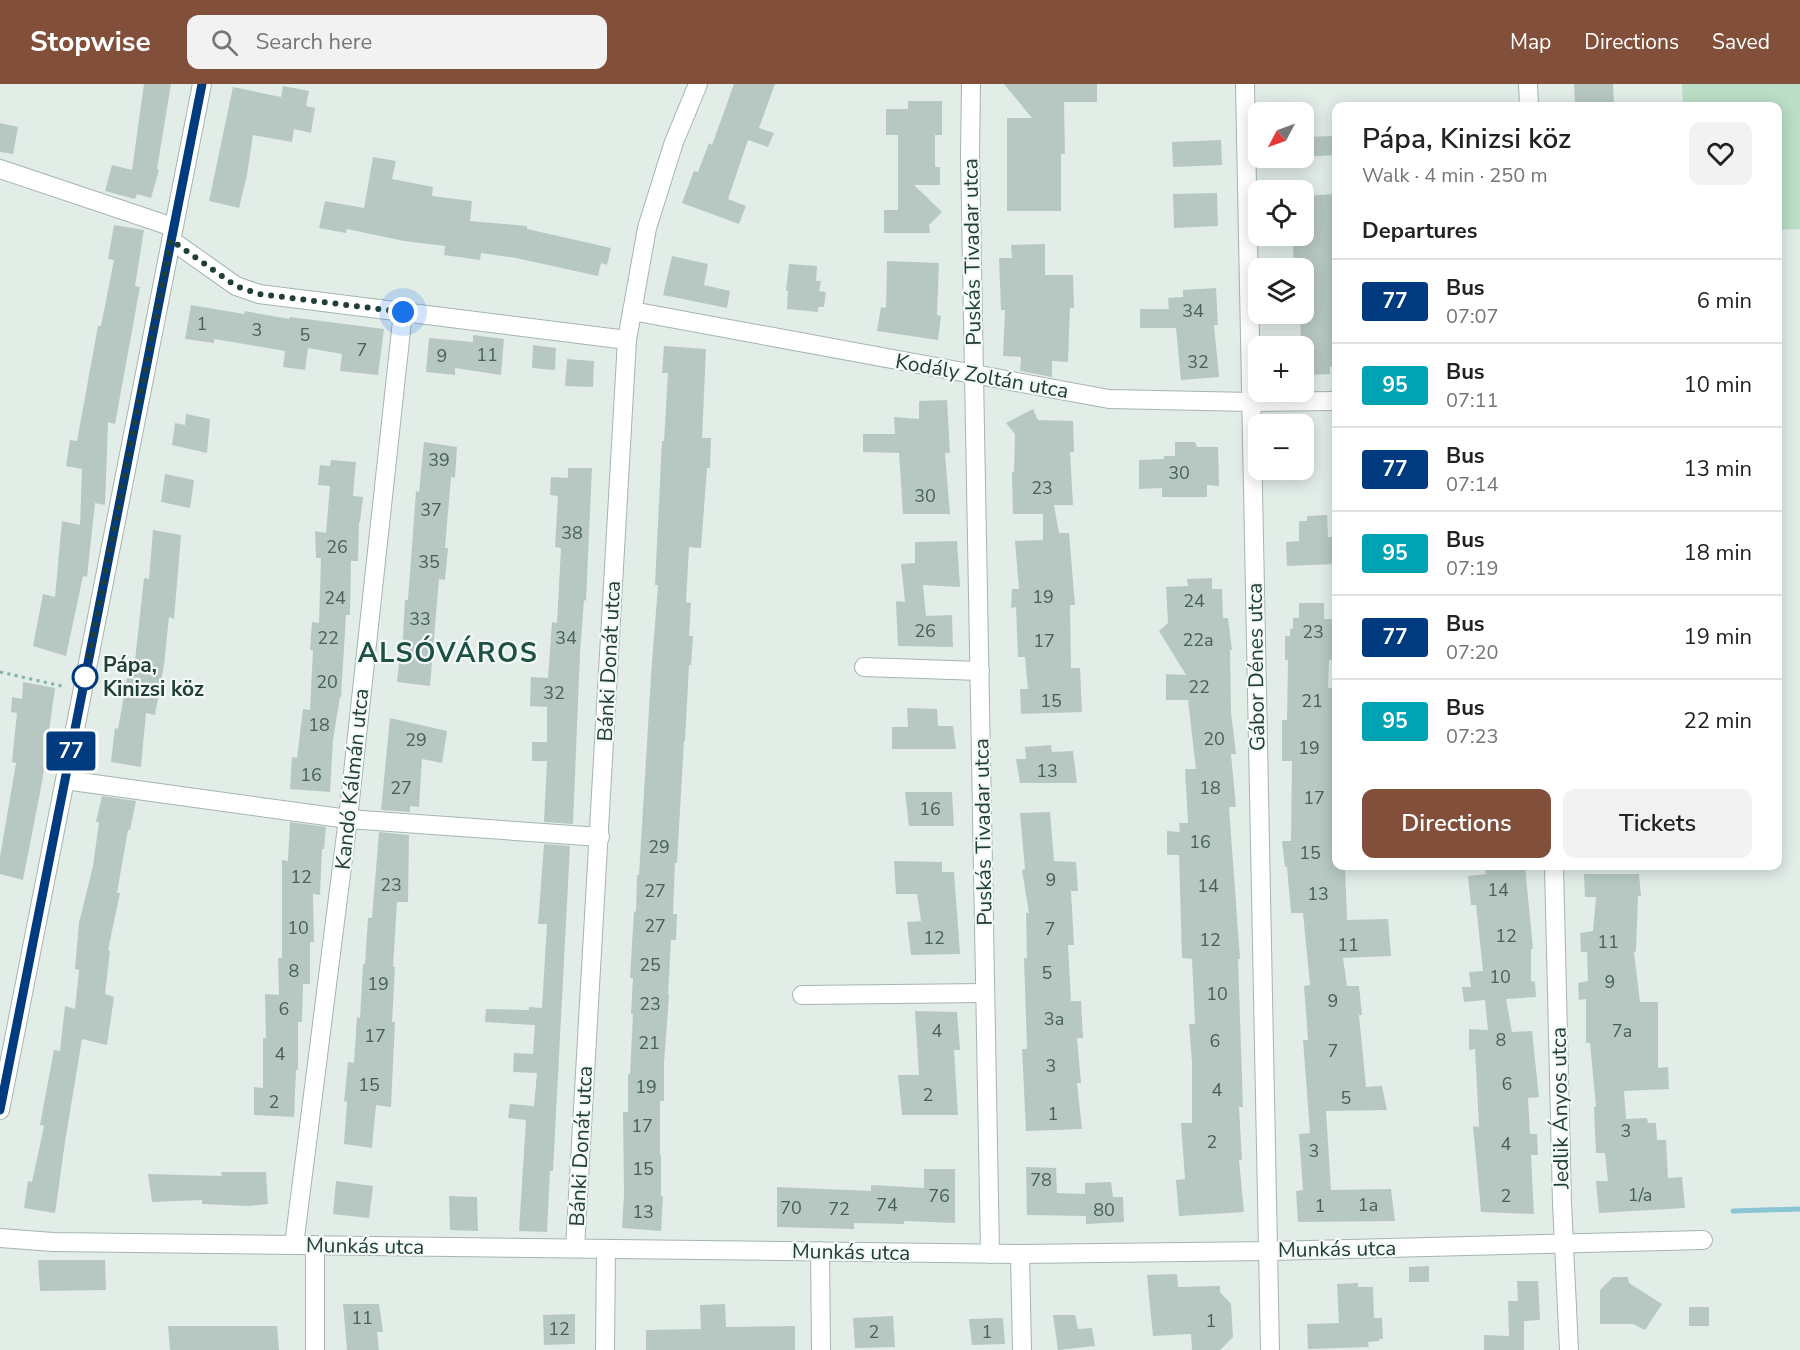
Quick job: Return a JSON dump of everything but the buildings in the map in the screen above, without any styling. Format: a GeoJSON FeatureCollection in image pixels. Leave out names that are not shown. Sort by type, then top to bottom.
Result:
{"type":"FeatureCollection","features":[{"type":"Feature","properties":{"kind":"street"},"geometry":{"type":"LineString","coordinates":[[0,1110],[202,84]]}},
{"type":"Feature","properties":{"kind":"street","name":"Bánki Donát utca"},"geometry":{"type":"LineString","coordinates":[[575,1248],[627,340],[646,228],[674,142],[698,84]]}},
{"type":"Feature","properties":{"kind":"street","name":"Puskás Tivadar utca"},"geometry":{"type":"LineString","coordinates":[[971,84],[970,155],[990,1254]]}},
{"type":"Feature","properties":{"kind":"street","name":"Gábor Dénes utca"},"geometry":{"type":"LineString","coordinates":[[1245,84],[1250,336]]}},
{"type":"Feature","properties":{"kind":"street"},"geometry":{"type":"LineString","coordinates":[[1528,84],[1529,102]]}},
{"type":"Feature","properties":{"kind":"street"},"geometry":{"type":"LineString","coordinates":[[0,169],[172,234],[236,286],[259,294],[627,340]]}},
{"type":"Feature","properties":{"kind":"street","name":"Kodály Zoltán utca"},"geometry":{"type":"LineString","coordinates":[[632,311],[1109,399],[1248,402]]}},
{"type":"Feature","properties":{"kind":"street","name":"Kandó Kálmán utca"},"geometry":{"type":"LineString","coordinates":[[294,1245],[348,819],[403,312]]}},
{"type":"Feature","properties":{"kind":"street","name":"Kodály Zoltán utca"},"geometry":{"type":"LineString","coordinates":[[1314,401],[1332,401]]}},
{"type":"Feature","properties":{"kind":"street","name":"Gábor Dénes utca"},"geometry":{"type":"LineString","coordinates":[[1251,402],[1270,1350]]}},
{"type":"Feature","properties":{"kind":"street"},"geometry":{"type":"LineString","coordinates":[[864,667],[980,671]]}},
{"type":"Feature","properties":{"kind":"street"},"geometry":{"type":"LineString","coordinates":[[65,780],[348,819],[600,837]]}},
{"type":"Feature","properties":{"kind":"street","name":"Jedlik Ányos utca"},"geometry":{"type":"LineString","coordinates":[[1554,870],[1569,1350]]}},
{"type":"Feature","properties":{"kind":"street"},"geometry":{"type":"LineString","coordinates":[[802,995],[986,993]]}},
{"type":"Feature","properties":{"kind":"street","name":"Munkás utca"},"geometry":{"type":"LineString","coordinates":[[0,1238],[53,1242],[990,1254],[1268,1251],[1703,1240]]}},
{"type":"Feature","properties":{"kind":"street"},"geometry":{"type":"LineString","coordinates":[[315,1245],[315,1350]]}},
{"type":"Feature","properties":{"kind":"street","name":"Bánki Donát utca"},"geometry":{"type":"LineString","coordinates":[[605,1350],[606,1249]]}},
{"type":"Feature","properties":{"kind":"street"},"geometry":{"type":"LineString","coordinates":[[820,1251],[821,1350]]}},
{"type":"Feature","properties":{"kind":"street"},"geometry":{"type":"LineString","coordinates":[[1020,1254],[1022,1350]]}},
{"type":"Feature","properties":{"kind":"path"},"geometry":{"type":"LineString","coordinates":[[0,672],[82,690]]}},
{"type":"Feature","properties":{"kind":"green space"},"geometry":{"type":"Polygon","coordinates":[[[1682,84],[1800,84],[1800,229],[1782,230],[1782,102],[1683,102],[1682,84]]]}},
{"type":"Feature","properties":{"kind":"waterway"},"geometry":{"type":"LineString","coordinates":[[1733,1211],[1800,1209]]}},
{"type":"Feature","properties":{"kind":"bus line","name":"77"},"geometry":{"type":"LineString","coordinates":[[0,1110],[202,84]]}},
{"type":"Feature","properties":{"kind":"place","name":"Pápa, Kinizsi köz"},"geometry":{"type":"Point","coordinates":[85,677]}},
{"type":"Feature","properties":{"kind":"district","name":"ALSÓVÁROS"},"geometry":{"type":"Point","coordinates":[448,653]}},
{"type":"Feature","properties":{"kind":"route"},"geometry":{"type":"LineString","coordinates":[[85,677],[171,240],[236,286],[259,294],[403,312]]}}]}
